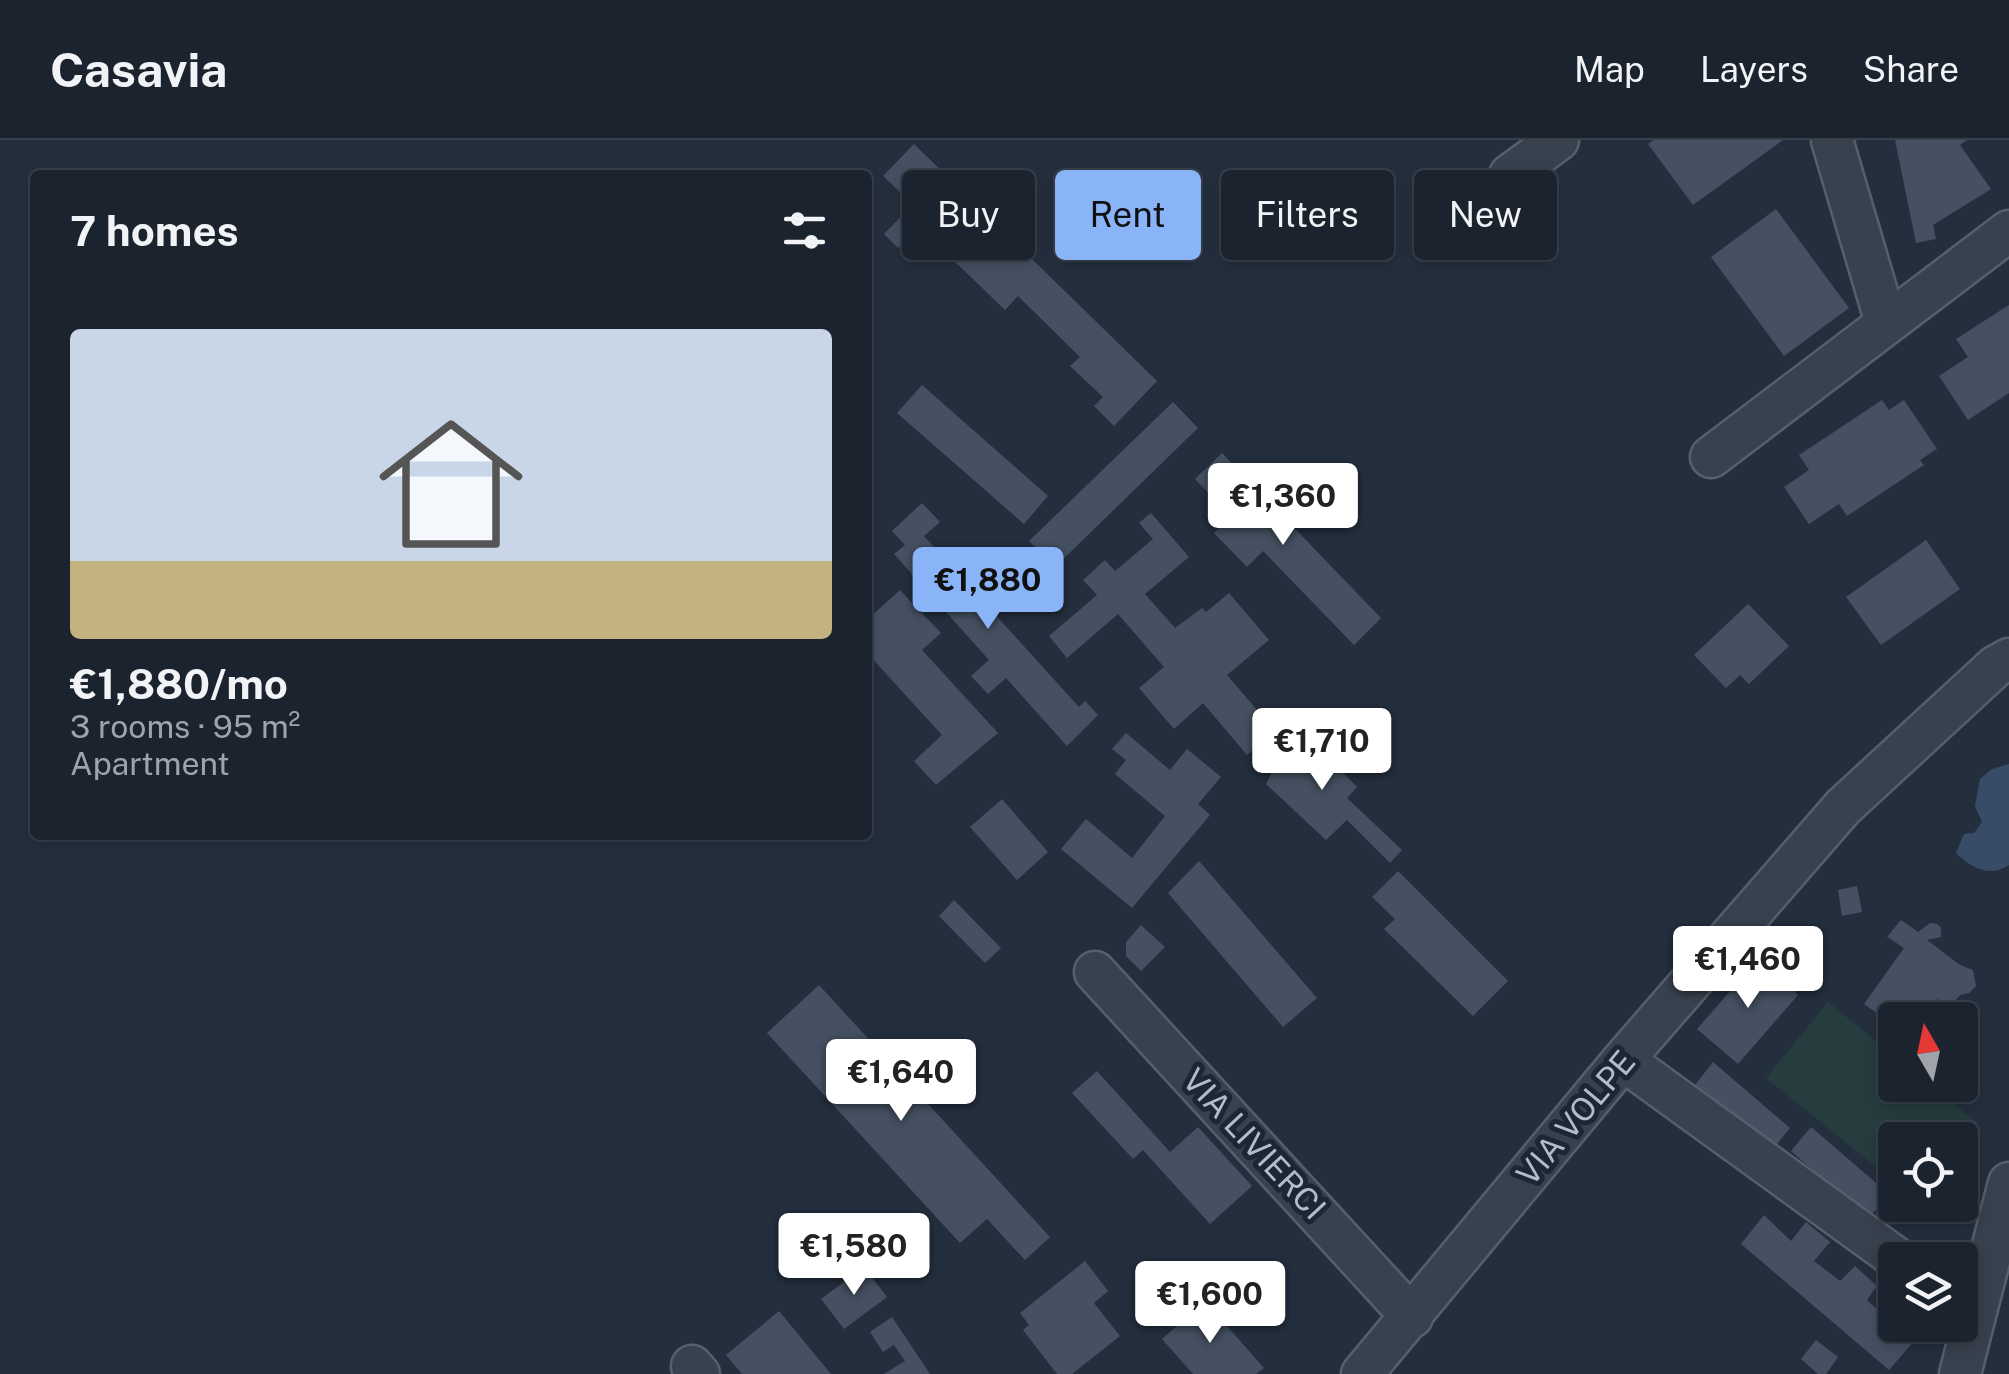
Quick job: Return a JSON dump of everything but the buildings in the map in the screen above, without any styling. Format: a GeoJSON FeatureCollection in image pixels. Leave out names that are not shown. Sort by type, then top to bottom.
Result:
{"type":"FeatureCollection","features":[{"type":"Feature","properties":{"kind":"street"},"geometry":{"type":"LineString","coordinates":[[1517,170],[1558,140]]}},
{"type":"Feature","properties":{"kind":"street"},"geometry":{"type":"LineString","coordinates":[[1832,140],[1886,323]]}},
{"type":"Feature","properties":{"kind":"street"},"geometry":{"type":"LineString","coordinates":[[1711,457],[2009,231]]}},
{"type":"Feature","properties":{"kind":"street","name":"VIA VOLPE"},"geometry":{"type":"LineString","coordinates":[[1362,1374],[1623,1060],[1843,807],[1996,666],[2009,659]]}},
{"type":"Feature","properties":{"kind":"street","name":"VIA LIVIERCI"},"geometry":{"type":"LineString","coordinates":[[1095,972],[1412,1317]]}},
{"type":"Feature","properties":{"kind":"street"},"geometry":{"type":"LineString","coordinates":[[1623,1060],[1878,1245]]}},
{"type":"Feature","properties":{"kind":"street"},"geometry":{"type":"LineString","coordinates":[[1978,1279],[2009,1183]]}},
{"type":"Feature","properties":{"kind":"street"},"geometry":{"type":"LineString","coordinates":[[1960,1374],[1964,1342]]}},
{"type":"Feature","properties":{"kind":"green space"},"geometry":{"type":"Polygon","coordinates":[[[1828,1002],[1878,1042],[1878,1102],[1952,1102],[1977,1122],[1878,1122],[1878,1168],[1766,1078],[1828,1002]]]}},
{"type":"Feature","properties":{"kind":"water"},"geometry":{"type":"Polygon","coordinates":[[[2009,764],[2009,865],[1988,871],[1956,853],[1964,834],[1974,833],[1982,822],[1975,806],[1980,779],[1992,769],[2009,764]]]}}]}
